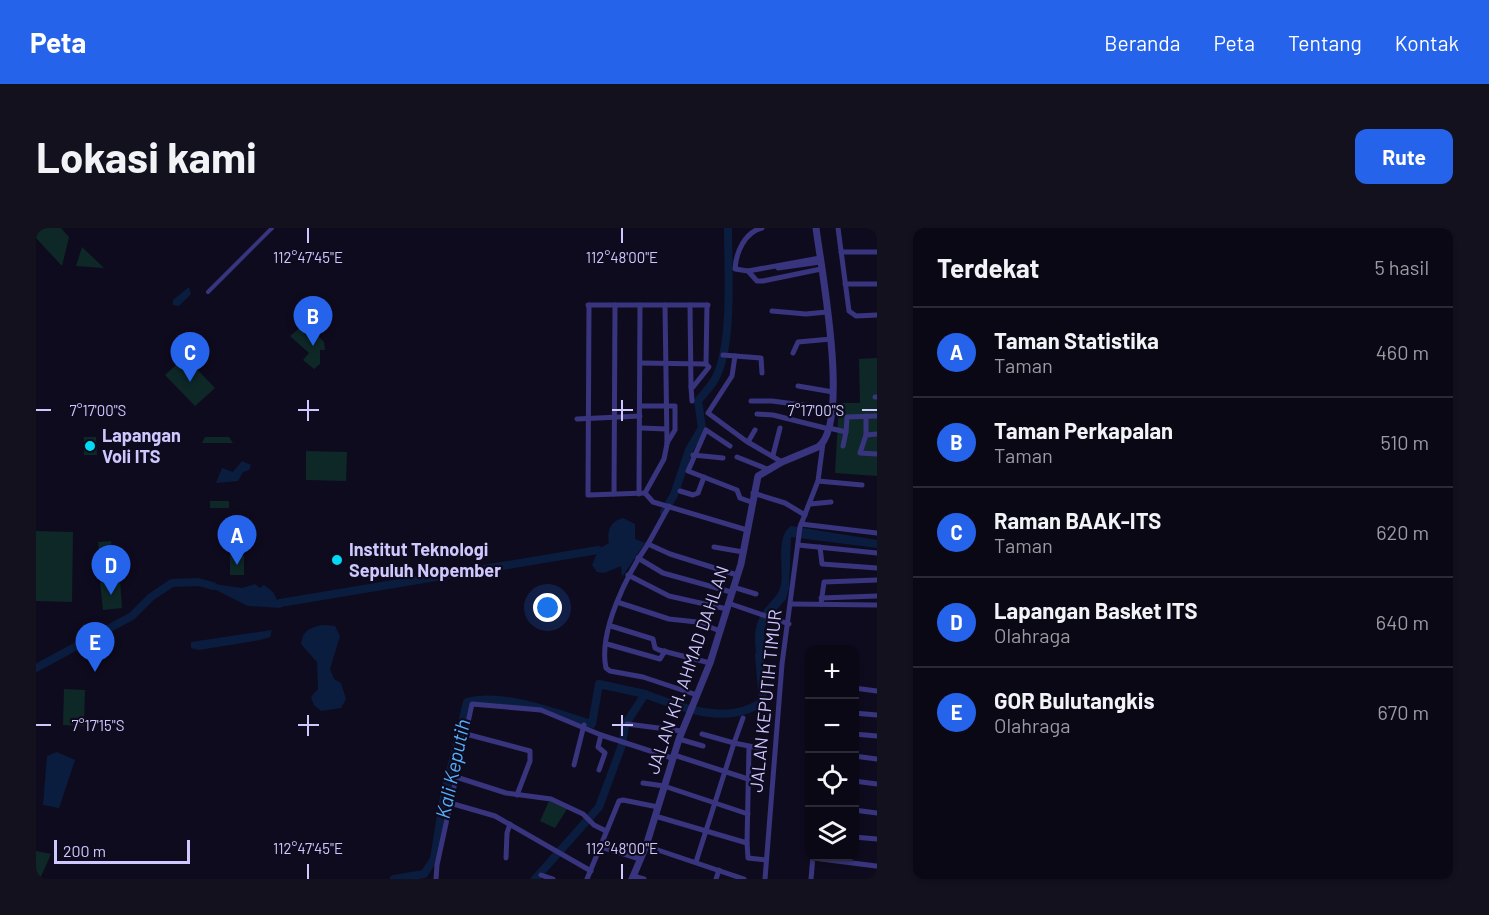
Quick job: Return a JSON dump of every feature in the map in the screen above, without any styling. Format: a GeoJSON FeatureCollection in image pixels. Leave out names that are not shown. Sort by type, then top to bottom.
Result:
{"type":"FeatureCollection","features":[{"type":"Feature","properties":{"kind":"street"},"geometry":{"type":"LineString","coordinates":[[208,292],[272,228]]}},
{"type":"Feature","properties":{"kind":"street"},"geometry":{"type":"LineString","coordinates":[[762,228],[749,233],[735,269],[751,273],[820,263]]}},
{"type":"Feature","properties":{"kind":"street"},"geometry":{"type":"LineString","coordinates":[[737,457],[767,470],[823,447],[829,428],[833,392],[831,339],[816,228]]}},
{"type":"Feature","properties":{"kind":"street"},"geometry":{"type":"LineString","coordinates":[[838,228],[849,310],[856,316],[877,315]]}},
{"type":"Feature","properties":{"kind":"street"},"geometry":{"type":"LineString","coordinates":[[841,252],[877,252]]}},
{"type":"Feature","properties":{"kind":"street"},"geometry":{"type":"LineString","coordinates":[[751,273],[757,281],[763,281],[820,263]]}},
{"type":"Feature","properties":{"kind":"street"},"geometry":{"type":"LineString","coordinates":[[751,273],[776,268],[796,270]]}},
{"type":"Feature","properties":{"kind":"street"},"geometry":{"type":"LineString","coordinates":[[845,284],[877,284]]}},
{"type":"Feature","properties":{"kind":"street"},"geometry":{"type":"LineString","coordinates":[[640,304],[642,494]]}},
{"type":"Feature","properties":{"kind":"street"},"geometry":{"type":"LineString","coordinates":[[691,387],[694,387],[709,368],[706,364],[708,305],[588,305],[590,417],[588,495],[642,494],[649,500],[747,530]]}},
{"type":"Feature","properties":{"kind":"street"},"geometry":{"type":"LineString","coordinates":[[614,494],[615,305]]}},
{"type":"Feature","properties":{"kind":"street"},"geometry":{"type":"LineString","coordinates":[[642,494],[664,459],[667,444],[665,305]]}},
{"type":"Feature","properties":{"kind":"street"},"geometry":{"type":"LineString","coordinates":[[690,305],[692,401]]}},
{"type":"Feature","properties":{"kind":"street"},"geometry":{"type":"LineString","coordinates":[[772,311],[806,314],[827,312]]}},
{"type":"Feature","properties":{"kind":"street"},"geometry":{"type":"LineString","coordinates":[[794,353],[798,342],[831,339]]}},
{"type":"Feature","properties":{"kind":"street"},"geometry":{"type":"LineString","coordinates":[[723,355],[761,358],[762,373]]}},
{"type":"Feature","properties":{"kind":"street"},"geometry":{"type":"LineString","coordinates":[[735,356],[732,376],[708,413],[748,442],[782,462]]}},
{"type":"Feature","properties":{"kind":"street"},"geometry":{"type":"LineString","coordinates":[[640,363],[706,364]]}},
{"type":"Feature","properties":{"kind":"street"},"geometry":{"type":"LineString","coordinates":[[798,386],[833,392]]}},
{"type":"Feature","properties":{"kind":"street"},"geometry":{"type":"LineString","coordinates":[[751,401],[772,401],[832,409]]}},
{"type":"Feature","properties":{"kind":"street"},"geometry":{"type":"LineString","coordinates":[[640,406],[675,407],[675,430],[667,444]]}},
{"type":"Feature","properties":{"kind":"street"},"geometry":{"type":"LineString","coordinates":[[758,414],[773,415],[846,432]]}},
{"type":"Feature","properties":{"kind":"street"},"geometry":{"type":"LineString","coordinates":[[577,419],[640,416]]}},
{"type":"Feature","properties":{"kind":"street"},"geometry":{"type":"LineString","coordinates":[[866,416],[866,435],[860,453],[877,454]]}},
{"type":"Feature","properties":{"kind":"street"},"geometry":{"type":"LineString","coordinates":[[843,446],[847,417],[877,416]]}},
{"type":"Feature","properties":{"kind":"street"},"geometry":{"type":"LineString","coordinates":[[641,428],[666,429]]}},
{"type":"Feature","properties":{"kind":"street"},"geometry":{"type":"LineString","coordinates":[[773,455],[780,428]]}},
{"type":"Feature","properties":{"kind":"street"},"geometry":{"type":"LineString","coordinates":[[730,446],[706,430],[693,455],[688,471],[737,490],[740,498],[751,502]]}},
{"type":"Feature","properties":{"kind":"street"},"geometry":{"type":"LineString","coordinates":[[748,442],[755,430]]}},
{"type":"Feature","properties":{"kind":"street"},"geometry":{"type":"LineString","coordinates":[[866,435],[877,434]]}},
{"type":"Feature","properties":{"kind":"street","name":"JALAN KEPUTIH TIMUR"},"geometry":{"type":"LineString","coordinates":[[765,879],[782,664],[792,604],[800,525],[818,481],[823,447]]}},
{"type":"Feature","properties":{"kind":"street"},"geometry":{"type":"LineString","coordinates":[[693,455],[723,458]]}},
{"type":"Feature","properties":{"kind":"street","name":"JALAN KH. AHMAD DAHLAN"},"geometry":{"type":"LineString","coordinates":[[633,877],[646,846],[679,739],[710,663],[728,606],[743,552],[751,502],[758,476],[767,470]]}},
{"type":"Feature","properties":{"kind":"street"},"geometry":{"type":"LineString","coordinates":[[680,491],[695,495],[704,477]]}},
{"type":"Feature","properties":{"kind":"street"},"geometry":{"type":"LineString","coordinates":[[818,481],[862,485]]}},
{"type":"Feature","properties":{"kind":"street"},"geometry":{"type":"LineString","coordinates":[[753,493],[785,503],[805,516]]}},
{"type":"Feature","properties":{"kind":"street"},"geometry":{"type":"LineString","coordinates":[[810,504],[831,502]]}},
{"type":"Feature","properties":{"kind":"street"},"geometry":{"type":"LineString","coordinates":[[667,506],[648,544],[628,575],[617,602],[607,644],[605,665],[610,671],[643,677],[695,699]]}},
{"type":"Feature","properties":{"kind":"street"},"geometry":{"type":"LineString","coordinates":[[800,525],[877,533]]}},
{"type":"Feature","properties":{"kind":"street"},"geometry":{"type":"LineString","coordinates":[[798,542],[820,547],[877,553]]}},
{"type":"Feature","properties":{"kind":"street"},"geometry":{"type":"LineString","coordinates":[[648,544],[737,575]]}},
{"type":"Feature","properties":{"kind":"street"},"geometry":{"type":"LineString","coordinates":[[714,547],[743,552]]}},
{"type":"Feature","properties":{"kind":"street"},"geometry":{"type":"LineString","coordinates":[[820,547],[822,564],[877,568]]}},
{"type":"Feature","properties":{"kind":"street"},"geometry":{"type":"LineString","coordinates":[[638,558],[663,573],[756,594]]}},
{"type":"Feature","properties":{"kind":"street"},"geometry":{"type":"LineString","coordinates":[[628,575],[669,596],[755,611],[789,624]]}},
{"type":"Feature","properties":{"kind":"street"},"geometry":{"type":"LineString","coordinates":[[821,601],[824,582],[877,580]]}},
{"type":"Feature","properties":{"kind":"street"},"geometry":{"type":"LineString","coordinates":[[792,604],[877,596]]}},
{"type":"Feature","properties":{"kind":"street"},"geometry":{"type":"LineString","coordinates":[[821,601],[877,604]]}},
{"type":"Feature","properties":{"kind":"street"},"geometry":{"type":"LineString","coordinates":[[617,602],[669,619],[697,622],[720,631]]}},
{"type":"Feature","properties":{"kind":"street"},"geometry":{"type":"LineString","coordinates":[[611,626],[653,639],[655,647],[662,650],[710,663]]}},
{"type":"Feature","properties":{"kind":"street"},"geometry":{"type":"LineString","coordinates":[[607,644],[660,659],[662,650]]}},
{"type":"Feature","properties":{"kind":"street"},"geometry":{"type":"LineString","coordinates":[[859,689],[877,691]]}},
{"type":"Feature","properties":{"kind":"street"},"geometry":{"type":"LineString","coordinates":[[436,879],[472,704],[528,708],[584,725],[601,735],[748,779]]}},
{"type":"Feature","properties":{"kind":"street"},"geometry":{"type":"LineString","coordinates":[[859,713],[877,715]]}},
{"type":"Feature","properties":{"kind":"street"},"geometry":{"type":"LineString","coordinates":[[696,862],[743,718]]}},
{"type":"Feature","properties":{"kind":"street"},"geometry":{"type":"LineString","coordinates":[[627,724],[682,731]]}},
{"type":"Feature","properties":{"kind":"street"},"geometry":{"type":"LineString","coordinates":[[574,765],[584,725]]}},
{"type":"Feature","properties":{"kind":"street"},"geometry":{"type":"LineString","coordinates":[[466,734],[529,750],[531,755],[517,795]]}},
{"type":"Feature","properties":{"kind":"street"},"geometry":{"type":"LineString","coordinates":[[702,734],[749,747],[764,748]]}},
{"type":"Feature","properties":{"kind":"street"},"geometry":{"type":"LineString","coordinates":[[859,734],[877,736]]}},
{"type":"Feature","properties":{"kind":"street"},"geometry":{"type":"LineString","coordinates":[[599,770],[605,753],[598,747],[601,735]]}},
{"type":"Feature","properties":{"kind":"street"},"geometry":{"type":"LineString","coordinates":[[679,739],[703,746]]}},
{"type":"Feature","properties":{"kind":"street"},"geometry":{"type":"LineString","coordinates":[[749,747],[746,843],[748,858],[766,860]]}},
{"type":"Feature","properties":{"kind":"street"},"geometry":{"type":"LineString","coordinates":[[859,757],[877,759]]}},
{"type":"Feature","properties":{"kind":"street"},"geometry":{"type":"LineString","coordinates":[[456,777],[517,795],[551,800],[587,817],[592,824],[606,831]]}},
{"type":"Feature","properties":{"kind":"street"},"geometry":{"type":"LineString","coordinates":[[859,782],[877,784]]}},
{"type":"Feature","properties":{"kind":"street"},"geometry":{"type":"LineString","coordinates":[[643,783],[664,786],[748,814]]}},
{"type":"Feature","properties":{"kind":"street"},"geometry":{"type":"LineString","coordinates":[[587,879],[620,800],[658,807]]}},
{"type":"Feature","properties":{"kind":"street"},"geometry":{"type":"LineString","coordinates":[[450,803],[481,810],[510,824],[556,853],[591,871]]}},
{"type":"Feature","properties":{"kind":"street"},"geometry":{"type":"LineString","coordinates":[[859,811],[877,813]]}},
{"type":"Feature","properties":{"kind":"street"},"geometry":{"type":"LineString","coordinates":[[655,816],[746,843]]}},
{"type":"Feature","properties":{"kind":"street"},"geometry":{"type":"LineString","coordinates":[[506,858],[507,833],[510,824]]}},
{"type":"Feature","properties":{"kind":"street"},"geometry":{"type":"LineString","coordinates":[[859,837],[877,839]]}},
{"type":"Feature","properties":{"kind":"street"},"geometry":{"type":"LineString","coordinates":[[646,846],[744,879]]}},
{"type":"Feature","properties":{"kind":"street"},"geometry":{"type":"LineString","coordinates":[[601,847],[640,859]]}},
{"type":"Feature","properties":{"kind":"street"},"geometry":{"type":"LineString","coordinates":[[811,879],[813,861]]}},
{"type":"Feature","properties":{"kind":"street"},"geometry":{"type":"LineString","coordinates":[[841,861],[876,866]]}},
{"type":"Feature","properties":{"kind":"street"},"geometry":{"type":"LineString","coordinates":[[716,879],[719,870]]}},
{"type":"Feature","properties":{"kind":"street"},"geometry":{"type":"LineString","coordinates":[[541,875],[553,879]]}},
{"type":"Feature","properties":{"kind":"street"},"geometry":{"type":"LineString","coordinates":[[633,877],[644,879]]}},
{"type":"Feature","properties":{"kind":"green space"},"geometry":{"type":"Polygon","coordinates":[[[36,228],[61,228],[69,237],[62,266],[36,238],[36,228]]]}},
{"type":"Feature","properties":{"kind":"green space"},"geometry":{"type":"Polygon","coordinates":[[[82,247],[104,268],[76,266],[82,247]]]}},
{"type":"Feature","properties":{"kind":"green space"},"geometry":{"type":"Polygon","coordinates":[[[306,323],[324,342],[325,350],[320,350],[320,364],[314,369],[303,360],[309,353],[290,336],[306,323]]]}},
{"type":"Feature","properties":{"kind":"green space"},"geometry":{"type":"Polygon","coordinates":[[[185,357],[215,388],[195,406],[165,375],[185,357]]]}},
{"type":"Feature","properties":{"kind":"green space"},"geometry":{"type":"Polygon","coordinates":[[[877,358],[877,476],[835,473],[839,403],[860,403],[859,359],[877,358]]]}},
{"type":"Feature","properties":{"kind":"green space","name":"Lapangan Voli ITS"},"geometry":{"type":"Polygon","coordinates":[[[84,437],[96,437],[97,455],[84,455],[84,437]]]}},
{"type":"Feature","properties":{"kind":"green space"},"geometry":{"type":"Polygon","coordinates":[[[205,437],[229,437],[233,443],[202,443],[205,437]]]}},
{"type":"Feature","properties":{"kind":"green space"},"geometry":{"type":"Polygon","coordinates":[[[306,451],[347,452],[346,481],[306,480],[306,451]]]}},
{"type":"Feature","properties":{"kind":"green space"},"geometry":{"type":"Polygon","coordinates":[[[210,501],[229,501],[229,508],[210,508],[210,501]]]}},
{"type":"Feature","properties":{"kind":"green space"},"geometry":{"type":"Polygon","coordinates":[[[36,531],[73,532],[72,602],[36,601],[36,531]]]}},
{"type":"Feature","properties":{"kind":"green space"},"geometry":{"type":"Polygon","coordinates":[[[111,541],[113,561],[100,562],[98,542],[111,541]]]}},
{"type":"Feature","properties":{"kind":"green space"},"geometry":{"type":"Polygon","coordinates":[[[230,552],[240,552],[241,556],[244,556],[244,575],[230,575],[230,552]]]}},
{"type":"Feature","properties":{"kind":"green space"},"geometry":{"type":"Polygon","coordinates":[[[120,580],[122,608],[103,610],[100,582],[120,580]]]}},
{"type":"Feature","properties":{"kind":"green space"},"geometry":{"type":"Polygon","coordinates":[[[64,689],[85,690],[84,726],[63,725],[64,689]]]}},
{"type":"Feature","properties":{"kind":"green space"},"geometry":{"type":"Polygon","coordinates":[[[549,801],[567,809],[555,828],[540,821],[549,801]]]}},
{"type":"Feature","properties":{"kind":"green space"},"geometry":{"type":"Polygon","coordinates":[[[36,851],[51,854],[40,879],[36,879],[36,851]]]}},
{"type":"Feature","properties":{"kind":"water"},"geometry":{"type":"Polygon","coordinates":[[[189,287],[191,294],[179,306],[173,305],[173,300],[189,287]]]}},
{"type":"Feature","properties":{"kind":"water"},"geometry":{"type":"Polygon","coordinates":[[[242,461],[251,465],[238,481],[216,483],[222,468],[233,472],[242,461]]]}},
{"type":"Feature","properties":{"kind":"water"},"geometry":{"type":"Polygon","coordinates":[[[623,518],[635,524],[635,539],[645,543],[622,577],[621,566],[604,573],[597,572],[592,565],[599,549],[609,543],[609,531],[612,524],[623,518]]]}},
{"type":"Feature","properties":{"kind":"water"},"geometry":{"type":"Polygon","coordinates":[[[791,526],[877,540],[877,548],[791,537],[789,588],[786,599],[767,621],[764,631],[766,658],[759,665],[755,633],[759,618],[780,587],[783,537],[791,526]]]}},
{"type":"Feature","properties":{"kind":"water"},"geometry":{"type":"Polygon","coordinates":[[[214,584],[242,588],[255,584],[260,588],[264,585],[273,592],[281,608],[248,606],[212,588],[214,584]]]}},
{"type":"Feature","properties":{"kind":"water"},"geometry":{"type":"Polygon","coordinates":[[[322,625],[335,626],[340,636],[330,669],[334,679],[341,683],[346,699],[341,708],[321,711],[314,705],[311,697],[318,689],[317,662],[301,644],[307,631],[322,625]]]}},
{"type":"Feature","properties":{"kind":"water"},"geometry":{"type":"Polygon","coordinates":[[[272,630],[270,637],[260,640],[199,650],[191,648],[191,642],[272,630]]]}},
{"type":"Feature","properties":{"kind":"water"},"geometry":{"type":"Polygon","coordinates":[[[57,752],[75,760],[59,808],[43,805],[47,756],[57,752]]]}},
{"type":"Feature","properties":{"kind":"waterway"},"geometry":{"type":"LineString","coordinates":[[664,512],[674,495],[689,450],[702,428],[698,401],[711,386],[722,361],[728,324],[728,228]]}},
{"type":"Feature","properties":{"kind":"waterway"},"geometry":{"type":"LineString","coordinates":[[280,603],[598,550]]}},
{"type":"Feature","properties":{"kind":"waterway"},"geometry":{"type":"LineString","coordinates":[[36,668],[132,616],[151,597],[172,583],[198,582],[213,586]]}},
{"type":"Feature","properties":{"kind":"waterway"},"geometry":{"type":"LineString","coordinates":[[535,879],[599,807],[622,745],[625,725],[645,694],[704,712],[720,714],[750,709],[763,701],[759,655]]}},
{"type":"Feature","properties":{"kind":"waterway","name":"Kali Keputih"},"geometry":{"type":"LineString","coordinates":[[394,879],[424,874],[434,859],[444,797],[467,702],[481,700],[513,702],[592,724],[599,684],[645,694]]}},
{"type":"Feature","properties":{"kind":"place","name":"Taman Perkapalan"},"geometry":{"type":"Point","coordinates":[313,346]}},
{"type":"Feature","properties":{"kind":"place","name":"Raman BAAK-ITS"},"geometry":{"type":"Point","coordinates":[190,382]}},
{"type":"Feature","properties":{"kind":"place","name":"Lapangan Voli ITS"},"geometry":{"type":"Point","coordinates":[90,446]}},
{"type":"Feature","properties":{"kind":"place","name":"Institut Teknologi Sepuluh Nopember"},"geometry":{"type":"Point","coordinates":[337,560]}},
{"type":"Feature","properties":{"kind":"place","name":"Taman Statistika"},"geometry":{"type":"Point","coordinates":[237,565]}},
{"type":"Feature","properties":{"kind":"place","name":"Lapangan Basket ITS"},"geometry":{"type":"Point","coordinates":[111,595]}},
{"type":"Feature","properties":{"kind":"place","name":"GOR Bulutangkis"},"geometry":{"type":"Point","coordinates":[95,672]}}]}
